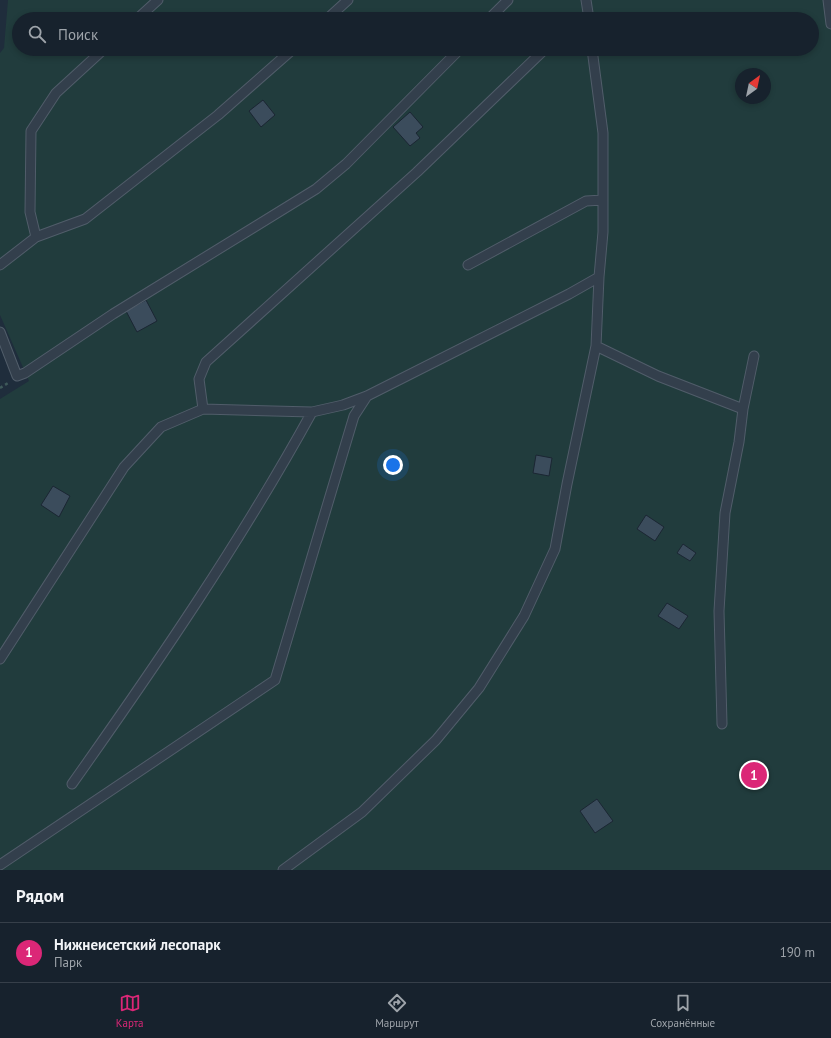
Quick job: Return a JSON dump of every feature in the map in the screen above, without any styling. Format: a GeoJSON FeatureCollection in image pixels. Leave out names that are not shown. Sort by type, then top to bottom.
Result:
{"type":"FeatureCollection","features":[{"type":"Feature","properties":{"kind":"lane"},"geometry":{"type":"LineString","coordinates":[[145,12],[158,0]]}},
{"type":"Feature","properties":{"kind":"lane"},"geometry":{"type":"LineString","coordinates":[[335,12],[348,0]]}},
{"type":"Feature","properties":{"kind":"lane"},"geometry":{"type":"LineString","coordinates":[[496,12],[508,0]]}},
{"type":"Feature","properties":{"kind":"lane"},"geometry":{"type":"LineString","coordinates":[[586,0],[588,12]]}},
{"type":"Feature","properties":{"kind":"lane"},"geometry":{"type":"LineString","coordinates":[[828,0],[831,24]]}},
{"type":"Feature","properties":{"kind":"lane"},"geometry":{"type":"LineString","coordinates":[[36,237],[30,212],[31,131],[56,93],[96,56]]}},
{"type":"Feature","properties":{"kind":"lane"},"geometry":{"type":"LineString","coordinates":[[0,265],[36,237],[85,219],[218,115],[285,56]]}},
{"type":"Feature","properties":{"kind":"lane"},"geometry":{"type":"LineString","coordinates":[[0,332],[17,376],[25,373],[113,314],[316,189],[346,164],[453,56]]}},
{"type":"Feature","properties":{"kind":"lane"},"geometry":{"type":"LineString","coordinates":[[203,409],[199,379],[206,362],[417,172],[538,56]]}},
{"type":"Feature","properties":{"kind":"lane"},"geometry":{"type":"LineString","coordinates":[[282,870],[362,812],[436,740],[479,688],[524,616],[555,549],[566,484],[596,346],[598,277],[603,232],[603,133],[593,56]]}},
{"type":"Feature","properties":{"kind":"lane"},"geometry":{"type":"LineString","coordinates":[[468,265],[586,201],[603,200]]}},
{"type":"Feature","properties":{"kind":"lane"},"geometry":{"type":"LineString","coordinates":[[0,660],[124,467],[161,427],[203,409],[312,412],[343,405],[367,396],[569,294],[598,277]]}},
{"type":"Feature","properties":{"kind":"lane"},"geometry":{"type":"LineString","coordinates":[[596,346],[658,376],[743,409]]}},
{"type":"Feature","properties":{"kind":"lane"},"geometry":{"type":"LineString","coordinates":[[722,724],[719,611],[725,513],[754,356]]}},
{"type":"Feature","properties":{"kind":"lane"},"geometry":{"type":"LineString","coordinates":[[0,866],[275,680],[354,416],[367,396]]}},
{"type":"Feature","properties":{"kind":"lane"},"geometry":{"type":"LineString","coordinates":[[72,784],[137,693],[195,605],[280,471],[312,412]]}},
{"type":"Feature","properties":{"kind":"green space"},"geometry":{"type":"Polygon","coordinates":[[[8,0],[831,0],[831,870],[0,870],[0,399],[29,381],[0,315],[0,53],[4,48],[8,0]]]}},
{"type":"Feature","properties":{"kind":"building"},"geometry":{"type":"Polygon","coordinates":[[[263,100],[275,115],[261,127],[249,111],[263,100]]]}},
{"type":"Feature","properties":{"kind":"building"},"geometry":{"type":"Polygon","coordinates":[[[410,112],[423,127],[416,133],[420,138],[410,146],[393,127],[410,112]]]}},
{"type":"Feature","properties":{"kind":"building"},"geometry":{"type":"Polygon","coordinates":[[[146,300],[157,321],[137,332],[126,311],[146,300]]]}},
{"type":"Feature","properties":{"kind":"building"},"geometry":{"type":"Polygon","coordinates":[[[536,455],[552,458],[549,476],[533,473],[536,455]]]}},
{"type":"Feature","properties":{"kind":"building"},"geometry":{"type":"Polygon","coordinates":[[[53,486],[70,496],[59,517],[41,505],[53,486]]]}},
{"type":"Feature","properties":{"kind":"building"},"geometry":{"type":"Polygon","coordinates":[[[646,515],[664,527],[655,541],[637,529],[646,515]]]}},
{"type":"Feature","properties":{"kind":"building"},"geometry":{"type":"Polygon","coordinates":[[[683,544],[696,553],[690,561],[677,553],[683,544]]]}},
{"type":"Feature","properties":{"kind":"building"},"geometry":{"type":"Polygon","coordinates":[[[667,603],[688,616],[679,629],[658,616],[667,603]]]}},
{"type":"Feature","properties":{"kind":"building"},"geometry":{"type":"Polygon","coordinates":[[[597,799],[613,821],[595,833],[580,811],[597,799]]]}},
{"type":"Feature","properties":{"kind":"place","name":"Нижнеисетский лесопарк"},"geometry":{"type":"Point","coordinates":[754,775]}}]}
